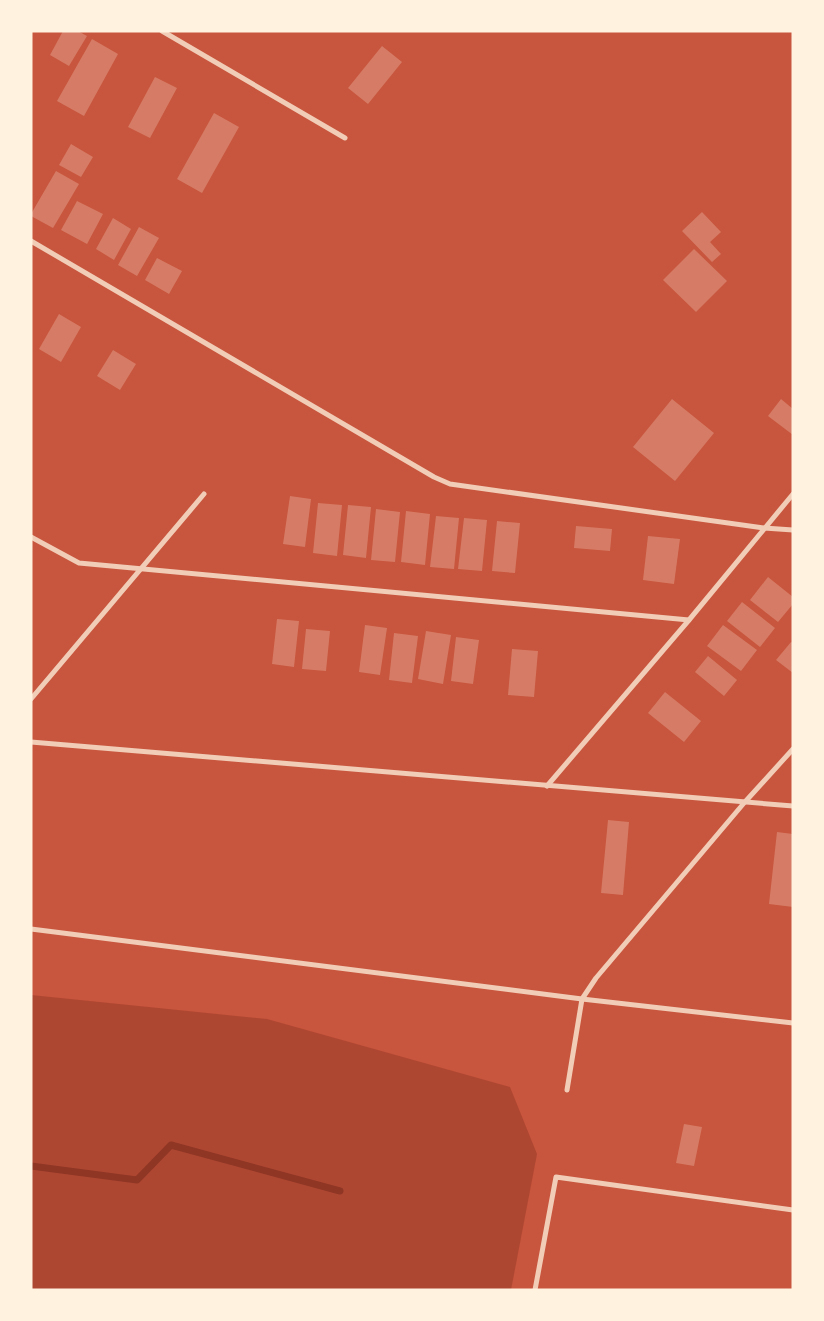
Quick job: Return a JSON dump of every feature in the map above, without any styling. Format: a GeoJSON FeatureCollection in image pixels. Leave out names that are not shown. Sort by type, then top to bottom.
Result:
{"type":"FeatureCollection","features":[{"type":"Feature","properties":{"kind":"street"},"geometry":{"type":"LineString","coordinates":[[162,31],[345,138]]}},
{"type":"Feature","properties":{"kind":"street"},"geometry":{"type":"LineString","coordinates":[[31,241],[434,477],[450,484],[764,528],[793,530]]}},
{"type":"Feature","properties":{"kind":"street"},"geometry":{"type":"LineString","coordinates":[[31,699],[204,494]]}},
{"type":"Feature","properties":{"kind":"street"},"geometry":{"type":"LineString","coordinates":[[547,786],[689,620],[793,494]]}},
{"type":"Feature","properties":{"kind":"street"},"geometry":{"type":"LineString","coordinates":[[31,537],[79,563],[689,620]]}},
{"type":"Feature","properties":{"kind":"street"},"geometry":{"type":"LineString","coordinates":[[31,742],[793,806]]}},
{"type":"Feature","properties":{"kind":"street"},"geometry":{"type":"LineString","coordinates":[[567,1090],[582,1000],[596,978],[744,803],[793,749]]}},
{"type":"Feature","properties":{"kind":"street"},"geometry":{"type":"LineString","coordinates":[[31,930],[582,1000],[793,1023]]}},
{"type":"Feature","properties":{"kind":"street"},"geometry":{"type":"LineString","coordinates":[[535,1290],[556,1177],[793,1210]]}},
{"type":"Feature","properties":{"kind":"shaded area"},"geometry":{"type":"Polygon","coordinates":[[[31,995],[267,1019],[510,1087],[537,1154],[511,1290],[31,1290],[31,995]]]}},
{"type":"Feature","properties":{"kind":"building"},"geometry":{"type":"Polygon","coordinates":[[[63,31],[78,31],[87,36],[69,66],[50,55],[63,31]]]}},
{"type":"Feature","properties":{"kind":"building"},"geometry":{"type":"Polygon","coordinates":[[[92,39],[118,54],[84,116],[57,101],[92,39]]]}},
{"type":"Feature","properties":{"kind":"building"},"geometry":{"type":"Polygon","coordinates":[[[382,46],[402,62],[368,104],[348,88],[382,46]]]}},
{"type":"Feature","properties":{"kind":"building"},"geometry":{"type":"Polygon","coordinates":[[[155,77],[177,88],[150,138],[128,127],[155,77]]]}},
{"type":"Feature","properties":{"kind":"building"},"geometry":{"type":"Polygon","coordinates":[[[214,113],[239,127],[202,193],[177,179],[214,113]]]}},
{"type":"Feature","properties":{"kind":"building"},"geometry":{"type":"Polygon","coordinates":[[[71,144],[93,157],[81,177],[59,165],[71,144]]]}},
{"type":"Feature","properties":{"kind":"building"},"geometry":{"type":"Polygon","coordinates":[[[56,171],[79,184],[53,228],[31,216],[31,214],[56,171]]]}},
{"type":"Feature","properties":{"kind":"building"},"geometry":{"type":"Polygon","coordinates":[[[77,201],[103,214],[87,244],[61,230],[77,201]]]}},
{"type":"Feature","properties":{"kind":"building"},"geometry":{"type":"Polygon","coordinates":[[[702,212],[721,232],[710,242],[721,254],[712,262],[682,231],[702,212]]]}},
{"type":"Feature","properties":{"kind":"building"},"geometry":{"type":"Polygon","coordinates":[[[113,218],[131,229],[114,260],[96,249],[113,218]]]}},
{"type":"Feature","properties":{"kind":"building"},"geometry":{"type":"Polygon","coordinates":[[[139,227],[159,238],[137,276],[118,265],[139,227]]]}},
{"type":"Feature","properties":{"kind":"building"},"geometry":{"type":"Polygon","coordinates":[[[694,249],[727,281],[696,312],[663,280],[694,249]]]}},
{"type":"Feature","properties":{"kind":"building"},"geometry":{"type":"Polygon","coordinates":[[[157,258],[182,271],[169,294],[145,280],[157,258]]]}},
{"type":"Feature","properties":{"kind":"building"},"geometry":{"type":"Polygon","coordinates":[[[59,314],[81,327],[61,362],[39,349],[59,314]]]}},
{"type":"Feature","properties":{"kind":"building"},"geometry":{"type":"Polygon","coordinates":[[[113,350],[136,364],[120,390],[97,376],[113,350]]]}},
{"type":"Feature","properties":{"kind":"building"},"geometry":{"type":"Polygon","coordinates":[[[672,399],[714,433],[675,481],[633,447],[672,399]]]}},
{"type":"Feature","properties":{"kind":"building"},"geometry":{"type":"Polygon","coordinates":[[[781,399],[793,409],[793,435],[768,416],[781,399]]]}},
{"type":"Feature","properties":{"kind":"building"},"geometry":{"type":"Polygon","coordinates":[[[290,496],[311,499],[305,547],[283,544],[290,496]]]}},
{"type":"Feature","properties":{"kind":"building"},"geometry":{"type":"Polygon","coordinates":[[[318,503],[342,505],[337,556],[313,553],[318,503]]]}},
{"type":"Feature","properties":{"kind":"building"},"geometry":{"type":"Polygon","coordinates":[[[348,505],[371,507],[366,558],[343,555],[348,505]]]}},
{"type":"Feature","properties":{"kind":"building"},"geometry":{"type":"Polygon","coordinates":[[[376,509],[400,512],[395,562],[371,560],[376,509]]]}},
{"type":"Feature","properties":{"kind":"building"},"geometry":{"type":"Polygon","coordinates":[[[406,511],[430,514],[425,565],[401,562],[406,511]]]}},
{"type":"Feature","properties":{"kind":"building"},"geometry":{"type":"Polygon","coordinates":[[[436,516],[459,518],[454,569],[430,567],[436,516]]]}},
{"type":"Feature","properties":{"kind":"building"},"geometry":{"type":"Polygon","coordinates":[[[464,518],[487,520],[482,571],[458,569],[464,518]]]}},
{"type":"Feature","properties":{"kind":"building"},"geometry":{"type":"Polygon","coordinates":[[[497,521],[520,523],[515,573],[492,571],[497,521]]]}},
{"type":"Feature","properties":{"kind":"building"},"geometry":{"type":"Polygon","coordinates":[[[576,526],[612,529],[610,551],[574,548],[576,526]]]}},
{"type":"Feature","properties":{"kind":"building"},"geometry":{"type":"Polygon","coordinates":[[[648,536],[680,539],[674,584],[643,580],[648,536]]]}},
{"type":"Feature","properties":{"kind":"building"},"geometry":{"type":"Polygon","coordinates":[[[768,577],[793,597],[793,604],[778,622],[750,600],[768,577]]]}},
{"type":"Feature","properties":{"kind":"building"},"geometry":{"type":"Polygon","coordinates":[[[742,602],[775,628],[760,647],[727,621],[742,602]]]}},
{"type":"Feature","properties":{"kind":"building"},"geometry":{"type":"Polygon","coordinates":[[[277,619],[299,621],[294,667],[272,664],[277,619]]]}},
{"type":"Feature","properties":{"kind":"building"},"geometry":{"type":"Polygon","coordinates":[[[365,625],[387,628],[380,675],[359,672],[365,625]]]}},
{"type":"Feature","properties":{"kind":"building"},"geometry":{"type":"Polygon","coordinates":[[[723,625],[757,650],[741,671],[707,646],[723,625]]]}},
{"type":"Feature","properties":{"kind":"building"},"geometry":{"type":"Polygon","coordinates":[[[306,629],[330,631],[326,671],[302,669],[306,629]]]}},
{"type":"Feature","properties":{"kind":"building"},"geometry":{"type":"Polygon","coordinates":[[[426,631],[451,635],[443,684],[418,679],[426,631]]]}},
{"type":"Feature","properties":{"kind":"building"},"geometry":{"type":"Polygon","coordinates":[[[394,633],[418,636],[412,683],[389,680],[394,633]]]}},
{"type":"Feature","properties":{"kind":"building"},"geometry":{"type":"Polygon","coordinates":[[[456,637],[479,640],[473,684],[451,681],[456,637]]]}},
{"type":"Feature","properties":{"kind":"building"},"geometry":{"type":"Polygon","coordinates":[[[791,642],[793,643],[793,673],[776,660],[791,642]]]}},
{"type":"Feature","properties":{"kind":"building"},"geometry":{"type":"Polygon","coordinates":[[[512,649],[538,651],[534,697],[508,695],[512,649]]]}},
{"type":"Feature","properties":{"kind":"building"},"geometry":{"type":"Polygon","coordinates":[[[708,656],[737,680],[724,696],[695,672],[708,656]]]}},
{"type":"Feature","properties":{"kind":"building"},"geometry":{"type":"Polygon","coordinates":[[[665,692],[701,721],[684,742],[648,713],[665,692]]]}},
{"type":"Feature","properties":{"kind":"building"},"geometry":{"type":"Polygon","coordinates":[[[608,820],[629,822],[623,895],[601,893],[608,820]]]}},
{"type":"Feature","properties":{"kind":"building"},"geometry":{"type":"Polygon","coordinates":[[[777,832],[793,834],[793,907],[769,904],[777,832]]]}},
{"type":"Feature","properties":{"kind":"building"},"geometry":{"type":"Polygon","coordinates":[[[684,1124],[702,1127],[694,1166],[676,1163],[684,1124]]]}},
{"type":"Feature","properties":{"kind":"waterway"},"geometry":{"type":"LineString","coordinates":[[31,1166],[137,1180],[171,1145],[340,1191]]}}]}
